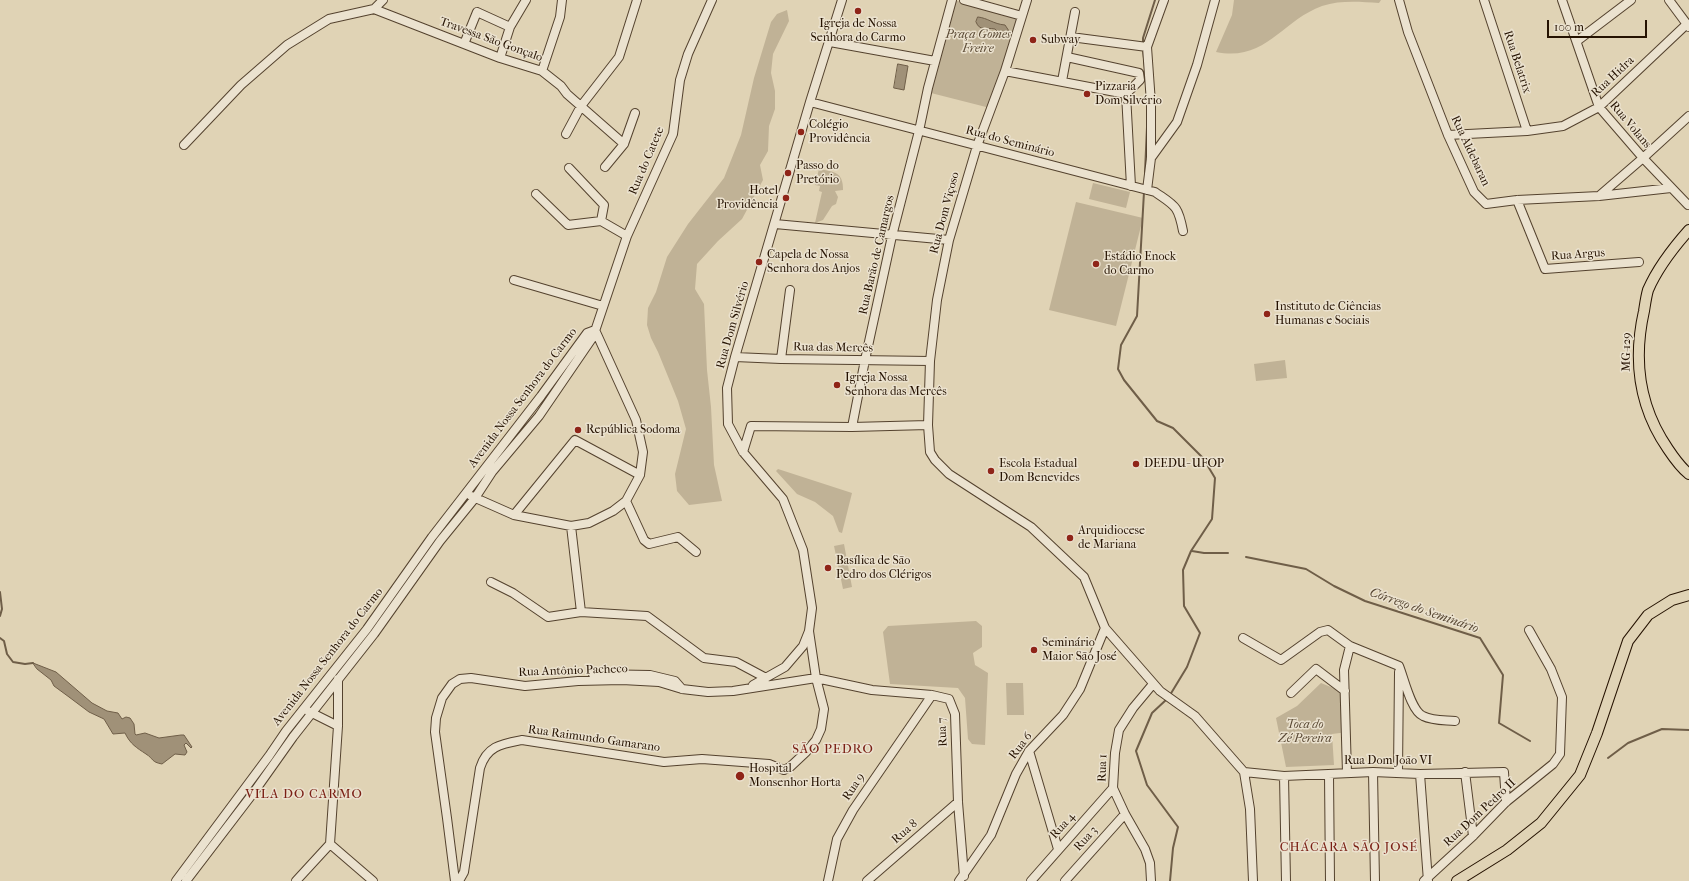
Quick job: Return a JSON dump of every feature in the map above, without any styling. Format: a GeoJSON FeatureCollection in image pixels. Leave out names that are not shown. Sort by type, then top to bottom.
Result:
{"type":"FeatureCollection","features":[{"type":"Feature","properties":{"kind":"main road","name":"MG-129"},"geometry":{"type":"LineString","coordinates":[[1689,230],[1668,254],[1648,291],[1639,333],[1639,374],[1646,406],[1658,434],[1681,467],[1689,474]]}},
{"type":"Feature","properties":{"kind":"main road"},"geometry":{"type":"LineString","coordinates":[[1457,881],[1507,850],[1541,823],[1580,775],[1597,733],[1628,640],[1648,615],[1672,600],[1689,595]]}},
{"type":"Feature","properties":{"kind":"street"},"geometry":{"type":"LineString","coordinates":[[184,145],[241,85],[287,45],[329,19],[374,9],[383,0]]}},
{"type":"Feature","properties":{"kind":"street"},"geometry":{"type":"LineString","coordinates":[[500,58],[510,27],[526,0]]}},
{"type":"Feature","properties":{"kind":"street"},"geometry":{"type":"LineString","coordinates":[[542,71],[560,17],[562,0]]}},
{"type":"Feature","properties":{"kind":"street"},"geometry":{"type":"LineString","coordinates":[[566,134],[581,106],[619,57],[637,0]]}},
{"type":"Feature","properties":{"kind":"street","name":"Rua do Catete"},"geometry":{"type":"LineString","coordinates":[[595,330],[627,236],[673,134],[680,80],[688,54],[712,0]]}},
{"type":"Feature","properties":{"kind":"street","name":"Rua Dom Silvério"},"geometry":{"type":"LineString","coordinates":[[772,486],[743,452],[728,424],[728,388],[735,357],[810,102],[842,0]]}},
{"type":"Feature","properties":{"kind":"street"},"geometry":{"type":"LineString","coordinates":[[830,42],[935,61],[952,0]]}},
{"type":"Feature","properties":{"kind":"street"},"geometry":{"type":"LineString","coordinates":[[964,0],[1022,16]]}},
{"type":"Feature","properties":{"kind":"street","name":"Rua Dom Viçoso"},"geometry":{"type":"LineString","coordinates":[[1027,0],[1005,71],[977,146],[949,240],[937,300],[930,361],[928,425],[930,452],[935,460],[949,474],[1031,527],[1084,577],[1105,628],[1153,684],[1160,691],[1195,716],[1244,772]]}},
{"type":"Feature","properties":{"kind":"street"},"geometry":{"type":"LineString","coordinates":[[1151,191],[1152,103],[1146,46],[1164,0]]}},
{"type":"Feature","properties":{"kind":"street"},"geometry":{"type":"LineString","coordinates":[[1151,158],[1177,122],[1197,65],[1215,0]]}},
{"type":"Feature","properties":{"kind":"street","name":"Rua Aldebaran"},"geometry":{"type":"LineString","coordinates":[[1400,0],[1408,32],[1448,135],[1474,192],[1486,204],[1517,200],[1599,196],[1671,188]]}},
{"type":"Feature","properties":{"kind":"street","name":"Rua Belatrix"},"geometry":{"type":"LineString","coordinates":[[1484,0],[1527,131]]}},
{"type":"Feature","properties":{"kind":"street","name":"Rua Volans"},"geometry":{"type":"LineString","coordinates":[[1562,0],[1599,107],[1643,158],[1688,205]]}},
{"type":"Feature","properties":{"kind":"street"},"geometry":{"type":"LineString","coordinates":[[1577,41],[1631,0]]}},
{"type":"Feature","properties":{"kind":"street"},"geometry":{"type":"LineString","coordinates":[[1669,0],[1688,25]]}},
{"type":"Feature","properties":{"kind":"street","name":"Travessa São Gonçalo"},"geometry":{"type":"LineString","coordinates":[[374,9],[500,58],[542,71],[561,86],[624,144]]}},
{"type":"Feature","properties":{"kind":"street"},"geometry":{"type":"LineString","coordinates":[[464,44],[477,12],[510,27]]}},
{"type":"Feature","properties":{"kind":"street"},"geometry":{"type":"LineString","coordinates":[[1062,81],[1075,12]]}},
{"type":"Feature","properties":{"kind":"street","name":"Rua Hidra"},"geometry":{"type":"LineString","coordinates":[[1448,135],[1527,131],[1563,126],[1599,107],[1688,25]]}},
{"type":"Feature","properties":{"kind":"street"},"geometry":{"type":"LineString","coordinates":[[1071,37],[1146,46]]}},
{"type":"Feature","properties":{"kind":"street"},"geometry":{"type":"LineString","coordinates":[[1067,58],[1139,73],[1140,80],[1126,94],[1134,187]]}},
{"type":"Feature","properties":{"kind":"street","name":"Rua Barão de Camargos"},"geometry":{"type":"LineString","coordinates":[[852,427],[864,360],[892,236],[935,61]]}},
{"type":"Feature","properties":{"kind":"street"},"geometry":{"type":"LineString","coordinates":[[1005,71],[1126,94]]}},
{"type":"Feature","properties":{"kind":"street","name":"Rua do Seminário"},"geometry":{"type":"LineString","coordinates":[[810,102],[1151,191],[1172,204],[1179,212],[1183,231]]}},
{"type":"Feature","properties":{"kind":"street"},"geometry":{"type":"LineString","coordinates":[[605,167],[624,144],[635,113]]}},
{"type":"Feature","properties":{"kind":"street"},"geometry":{"type":"LineString","coordinates":[[1599,196],[1689,116]]}},
{"type":"Feature","properties":{"kind":"street"},"geometry":{"type":"LineString","coordinates":[[569,168],[604,204],[601,221]]}},
{"type":"Feature","properties":{"kind":"street"},"geometry":{"type":"LineString","coordinates":[[536,194],[568,225],[601,221],[627,236]]}},
{"type":"Feature","properties":{"kind":"street","name":"Rua Argus"},"geometry":{"type":"LineString","coordinates":[[1517,200],[1545,269],[1639,262]]}},
{"type":"Feature","properties":{"kind":"street"},"geometry":{"type":"LineString","coordinates":[[775,224],[892,236],[949,240]]}},
{"type":"Feature","properties":{"kind":"street"},"geometry":{"type":"LineString","coordinates":[[514,280],[603,306]]}},
{"type":"Feature","properties":{"kind":"street"},"geometry":{"type":"LineString","coordinates":[[781,359],[790,290]]}},
{"type":"Feature","properties":{"kind":"street"},"geometry":{"type":"LineString","coordinates":[[466,493],[514,515],[571,526],[589,523],[614,511],[626,501],[640,475],[643,452],[636,420],[595,330]]}},
{"type":"Feature","properties":{"kind":"street","name":"Avenida Nossa Senhora do Carmo"},"geometry":{"type":"LineString","coordinates":[[272,758],[286,731],[331,673],[391,602],[436,539],[466,493],[587,333],[595,330]]}},
{"type":"Feature","properties":{"kind":"street","name":"Avenida Nossa Senhora do Carmo"},"geometry":{"type":"LineString","coordinates":[[436,539],[475,498],[492,472],[539,416],[593,337],[595,330]]}},
{"type":"Feature","properties":{"kind":"street","name":"Rua das Mercês"},"geometry":{"type":"LineString","coordinates":[[735,357],[930,361]]}},
{"type":"Feature","properties":{"kind":"street"},"geometry":{"type":"LineString","coordinates":[[530,410],[539,416]]}},
{"type":"Feature","properties":{"kind":"street"},"geometry":{"type":"LineString","coordinates":[[743,452],[750,426],[852,427],[928,425]]}},
{"type":"Feature","properties":{"kind":"street"},"geometry":{"type":"LineString","coordinates":[[514,515],[575,440],[640,475]]}},
{"type":"Feature","properties":{"kind":"street","name":"Rua Antônio Pacheco"},"geometry":{"type":"LineString","coordinates":[[751,687],[784,667],[803,646],[808,631],[812,608],[803,550],[783,499],[772,486]]}},
{"type":"Feature","properties":{"kind":"street"},"geometry":{"type":"LineString","coordinates":[[626,501],[644,540],[649,544],[678,537],[696,552]]}},
{"type":"Feature","properties":{"kind":"street"},"geometry":{"type":"LineString","coordinates":[[571,526],[581,612]]}},
{"type":"Feature","properties":{"kind":"street"},"geometry":{"type":"LineString","coordinates":[[491,582],[513,592],[548,617],[581,612],[647,616],[704,658],[736,662],[766,678]]}},
{"type":"Feature","properties":{"kind":"street","name":"Avenida Nossa Senhora do Carmo"},"geometry":{"type":"LineString","coordinates":[[186,881],[272,758],[311,714],[374,634],[391,602]]}},
{"type":"Feature","properties":{"kind":"street","name":"Rua 6"},"geometry":{"type":"LineString","coordinates":[[962,879],[991,835],[1016,774],[1029,751],[1063,715],[1080,689],[1105,628]]}},
{"type":"Feature","properties":{"kind":"street"},"geometry":{"type":"LineString","coordinates":[[1242,638],[1281,660],[1320,632],[1328,630],[1350,646],[1399,666],[1415,710],[1422,716],[1437,720],[1455,721]]}},
{"type":"Feature","properties":{"kind":"street","name":"Rua Dom Pedro II"},"geometry":{"type":"LineString","coordinates":[[1426,880],[1474,836],[1506,802],[1553,764],[1560,754],[1562,697],[1551,669],[1529,630]]}},
{"type":"Feature","properties":{"kind":"street"},"geometry":{"type":"LineString","coordinates":[[808,631],[816,678]]}},
{"type":"Feature","properties":{"kind":"street"},"geometry":{"type":"LineString","coordinates":[[1347,773],[1344,670],[1350,646]]}},
{"type":"Feature","properties":{"kind":"street"},"geometry":{"type":"LineString","coordinates":[[1398,772],[1399,666]]}},
{"type":"Feature","properties":{"kind":"street"},"geometry":{"type":"LineString","coordinates":[[1291,693],[1316,669],[1345,691]]}},
{"type":"Feature","properties":{"kind":"street"},"geometry":{"type":"LineString","coordinates":[[296,881],[330,844],[338,726],[338,679],[331,673]]}},
{"type":"Feature","properties":{"kind":"street","name":"Rua Antônio Pacheco"},"geometry":{"type":"LineString","coordinates":[[593,674],[650,675],[675,681],[682,689]]}},
{"type":"Feature","properties":{"kind":"street","name":"Rua Antônio Pacheco"},"geometry":{"type":"LineString","coordinates":[[455,881],[435,732],[436,718],[442,698],[452,684],[460,679],[470,678],[525,686],[578,681],[622,680],[659,682],[682,689],[708,692],[733,691],[816,678]]}},
{"type":"Feature","properties":{"kind":"street","name":"Rua 7"},"geometry":{"type":"LineString","coordinates":[[816,678],[872,690],[932,695],[949,699],[955,714],[962,879]]}},
{"type":"Feature","properties":{"kind":"street","name":"Rua Raimundo Gamarano"},"geometry":{"type":"LineString","coordinates":[[459,881],[464,872],[480,768],[484,757],[495,747],[522,740],[664,762],[691,760],[769,764],[784,770],[790,767],[806,752],[816,740],[821,729],[824,709],[816,678]]}},
{"type":"Feature","properties":{"kind":"street","name":"Rua 1"},"geometry":{"type":"LineString","coordinates":[[1150,881],[1150,863],[1145,849],[1125,814],[1114,788],[1114,753],[1119,730],[1133,708],[1153,684]]}},
{"type":"Feature","properties":{"kind":"street","name":"Rua 9"},"geometry":{"type":"LineString","coordinates":[[828,881],[837,839],[846,822],[932,695]]}},
{"type":"Feature","properties":{"kind":"street"},"geometry":{"type":"LineString","coordinates":[[304,708],[311,714],[338,726]]}},
{"type":"Feature","properties":{"kind":"street"},"geometry":{"type":"LineString","coordinates":[[1029,751],[1058,849]]}},
{"type":"Feature","properties":{"kind":"street"},"geometry":{"type":"LineString","coordinates":[[1244,772],[1250,809],[1253,881]]}},
{"type":"Feature","properties":{"kind":"street","name":"Rua Dom João VI"},"geometry":{"type":"LineString","coordinates":[[1244,772],[1284,776],[1373,772],[1420,774],[1504,772],[1506,802]]}},
{"type":"Feature","properties":{"kind":"street"},"geometry":{"type":"LineString","coordinates":[[1373,772],[1375,881]]}},
{"type":"Feature","properties":{"kind":"street"},"geometry":{"type":"LineString","coordinates":[[1465,772],[1474,836]]}},
{"type":"Feature","properties":{"kind":"street"},"geometry":{"type":"LineString","coordinates":[[1420,774],[1426,880]]}},
{"type":"Feature","properties":{"kind":"street"},"geometry":{"type":"LineString","coordinates":[[1329,775],[1330,881]]}},
{"type":"Feature","properties":{"kind":"street"},"geometry":{"type":"LineString","coordinates":[[1284,776],[1286,881]]}},
{"type":"Feature","properties":{"kind":"street","name":"Rua 4"},"geometry":{"type":"LineString","coordinates":[[1032,881],[1058,849],[1114,788]]}},
{"type":"Feature","properties":{"kind":"street","name":"Rua 8"},"geometry":{"type":"LineString","coordinates":[[867,881],[958,802]]}},
{"type":"Feature","properties":{"kind":"street","name":"Rua 3"},"geometry":{"type":"LineString","coordinates":[[1065,881],[1125,814]]}},
{"type":"Feature","properties":{"kind":"street","name":"Avenida Nossa Senhora do Carmo"},"geometry":{"type":"LineString","coordinates":[[176,881],[222,828]]}},
{"type":"Feature","properties":{"kind":"street"},"geometry":{"type":"LineString","coordinates":[[330,844],[373,881]]}},
{"type":"Feature","properties":{"kind":"green space","name":"Praça Gomes Freire"},"geometry":{"type":"Polygon","coordinates":[[[954,0],[1021,20],[990,108],[931,93],[954,0]]]}},
{"type":"Feature","properties":{"kind":"green space"},"geometry":{"type":"Polygon","coordinates":[[[1234,0],[1381,0],[1379,3],[1343,2],[1322,6],[1295,21],[1261,46],[1248,51],[1233,54],[1216,52],[1232,15],[1234,0]]]}},
{"type":"Feature","properties":{"kind":"green space"},"geometry":{"type":"Polygon","coordinates":[[[787,10],[789,21],[773,54],[771,73],[775,91],[775,109],[769,126],[768,151],[760,165],[763,180],[742,219],[718,241],[697,264],[695,289],[704,304],[714,465],[722,501],[689,505],[677,491],[675,474],[686,429],[678,401],[651,338],[647,325],[648,308],[656,292],[667,257],[688,224],[724,178],[741,135],[754,78],[771,22],[777,14],[787,10]]]}},
{"type":"Feature","properties":{"kind":"green space"},"geometry":{"type":"Polygon","coordinates":[[[819,169],[834,172],[840,176],[843,184],[843,190],[835,191],[838,197],[836,204],[832,206],[823,220],[815,223],[822,192],[819,191],[820,186],[815,185],[819,169]]]}},
{"type":"Feature","properties":{"kind":"green space"},"geometry":{"type":"Polygon","coordinates":[[[1093,183],[1130,192],[1126,208],[1089,199],[1093,183]]]}},
{"type":"Feature","properties":{"kind":"green space","name":"Estádio Enock do Carmo"},"geometry":{"type":"Polygon","coordinates":[[[1076,202],[1143,218],[1116,326],[1049,310],[1076,202]]]}},
{"type":"Feature","properties":{"kind":"green space"},"geometry":{"type":"Polygon","coordinates":[[[1285,360],[1287,378],[1256,381],[1254,364],[1285,360]]]}},
{"type":"Feature","properties":{"kind":"green space"},"geometry":{"type":"Polygon","coordinates":[[[778,469],[852,493],[842,533],[839,532],[833,516],[815,502],[797,494],[776,471],[778,469]]]}},
{"type":"Feature","properties":{"kind":"green space"},"geometry":{"type":"Polygon","coordinates":[[[844,544],[852,587],[843,589],[834,546],[844,544]]]}},
{"type":"Feature","properties":{"kind":"green space"},"geometry":{"type":"Polygon","coordinates":[[[976,621],[982,626],[982,647],[973,653],[975,665],[988,673],[985,745],[972,744],[968,739],[965,698],[958,688],[890,684],[883,632],[888,626],[976,621]]]}},
{"type":"Feature","properties":{"kind":"green space"},"geometry":{"type":"Polygon","coordinates":[[[1006,683],[1023,683],[1024,715],[1007,715],[1006,683]]]}},
{"type":"Feature","properties":{"kind":"green space","name":"Toca do Zé Pereira"},"geometry":{"type":"Polygon","coordinates":[[[1321,683],[1348,694],[1348,732],[1332,734],[1334,765],[1286,767],[1276,718],[1297,706],[1321,683]]]}},
{"type":"Feature","properties":{"kind":"shaded area"},"geometry":{"type":"Polygon","coordinates":[[[978,17],[1005,25],[1009,31],[1001,35],[995,29],[981,28],[976,22],[978,17]]]}},
{"type":"Feature","properties":{"kind":"shaded area"},"geometry":{"type":"Polygon","coordinates":[[[898,64],[908,66],[904,90],[894,88],[898,64]]]}},
{"type":"Feature","properties":{"kind":"shaded area"},"geometry":{"type":"Polygon","coordinates":[[[33,663],[56,672],[92,703],[107,711],[118,713],[122,719],[126,717],[130,718],[134,724],[136,735],[145,733],[159,738],[184,735],[192,747],[191,748],[186,743],[184,745],[187,752],[185,755],[175,754],[162,764],[156,762],[134,745],[125,733],[113,734],[104,719],[89,712],[54,686],[51,680],[37,669],[33,663]]]}},
{"type":"Feature","properties":{"kind":"waterway"},"geometry":{"type":"LineString","coordinates":[[1143,45],[1143,38],[1155,0]]}},
{"type":"Feature","properties":{"kind":"waterway"},"geometry":{"type":"LineString","coordinates":[[1143,49],[1145,68]]}},
{"type":"Feature","properties":{"kind":"waterway"},"geometry":{"type":"LineString","coordinates":[[1145,172],[1147,127]]}},
{"type":"Feature","properties":{"kind":"waterway"},"geometry":{"type":"LineString","coordinates":[[1144,192],[1137,316],[1121,345],[1118,369],[1124,380],[1157,421],[1173,428],[1203,458],[1215,478],[1212,519],[1191,551],[1183,570],[1184,606],[1200,633],[1187,667],[1170,695]]}},
{"type":"Feature","properties":{"kind":"waterway","name":"Córrego do Seminário"},"geometry":{"type":"LineString","coordinates":[[1192,551],[1204,553],[1228,553]]}},
{"type":"Feature","properties":{"kind":"waterway","name":"Córrego do Seminário"},"geometry":{"type":"LineString","coordinates":[[1246,557],[1306,569],[1334,586],[1365,601],[1480,638],[1503,675],[1499,723],[1530,741]]}},
{"type":"Feature","properties":{"kind":"waterway"},"geometry":{"type":"LineString","coordinates":[[0,592],[2,609],[0,616]]}},
{"type":"Feature","properties":{"kind":"waterway"},"geometry":{"type":"LineString","coordinates":[[0,638],[4,641],[7,654],[13,662],[25,664],[33,663]]}},
{"type":"Feature","properties":{"kind":"waterway"},"geometry":{"type":"LineString","coordinates":[[1167,699],[1152,713],[1136,751],[1147,785],[1178,827],[1173,848],[1170,881]]}},
{"type":"Feature","properties":{"kind":"waterway","name":"Córrego do Seminário"},"geometry":{"type":"LineString","coordinates":[[1608,758],[1628,743],[1662,729],[1689,730]]}},
{"type":"Feature","properties":{"kind":"place","name":"Igreja de Nossa Senhora do Carmo"},"geometry":{"type":"Point","coordinates":[858,11]}},
{"type":"Feature","properties":{"kind":"place","name":"Subway"},"geometry":{"type":"Point","coordinates":[1033,40]}},
{"type":"Feature","properties":{"kind":"place","name":"Pizzaria Dom Silvério"},"geometry":{"type":"Point","coordinates":[1087,94]}},
{"type":"Feature","properties":{"kind":"place","name":"Colégio Providência"},"geometry":{"type":"Point","coordinates":[801,132]}},
{"type":"Feature","properties":{"kind":"place","name":"Passo do Pretório"},"geometry":{"type":"Point","coordinates":[788,173]}},
{"type":"Feature","properties":{"kind":"place","name":"Hotel Providência"},"geometry":{"type":"Point","coordinates":[786,198]}},
{"type":"Feature","properties":{"kind":"place","name":"Capela de Nossa Senhora dos Anjos"},"geometry":{"type":"Point","coordinates":[759,262]}},
{"type":"Feature","properties":{"kind":"place","name":"Estádio Enock do Carmo"},"geometry":{"type":"Point","coordinates":[1096,264]}},
{"type":"Feature","properties":{"kind":"place","name":"Instituto de Ciências Humanas e Sociais"},"geometry":{"type":"Point","coordinates":[1267,314]}},
{"type":"Feature","properties":{"kind":"place","name":"Igreja Nossa Senhora das Mercês"},"geometry":{"type":"Point","coordinates":[837,385]}},
{"type":"Feature","properties":{"kind":"place","name":"República Sodoma"},"geometry":{"type":"Point","coordinates":[578,430]}},
{"type":"Feature","properties":{"kind":"place","name":"DEEDU- UFOP"},"geometry":{"type":"Point","coordinates":[1136,464]}},
{"type":"Feature","properties":{"kind":"place","name":"Escola Estadual Dom Benevides"},"geometry":{"type":"Point","coordinates":[991,471]}},
{"type":"Feature","properties":{"kind":"place","name":"Arquidiocese de Mariana"},"geometry":{"type":"Point","coordinates":[1070,538]}},
{"type":"Feature","properties":{"kind":"place","name":"Basílica de São Pedro dos Clérigos"},"geometry":{"type":"Point","coordinates":[828,568]}},
{"type":"Feature","properties":{"kind":"place","name":"Seminário Maior São José"},"geometry":{"type":"Point","coordinates":[1034,650]}},
{"type":"Feature","properties":{"kind":"place","name":"Hospital Monsenhor Horta"},"geometry":{"type":"Point","coordinates":[740,776]}},
{"type":"Feature","properties":{"kind":"district","name":"SÃO PEDRO"},"geometry":{"type":"Point","coordinates":[833,750]}},
{"type":"Feature","properties":{"kind":"district","name":"VILA DO CARMO"},"geometry":{"type":"Point","coordinates":[304,795]}},
{"type":"Feature","properties":{"kind":"district","name":"CHÁCARA SÃO JOSÉ"},"geometry":{"type":"Point","coordinates":[1349,848]}}]}
